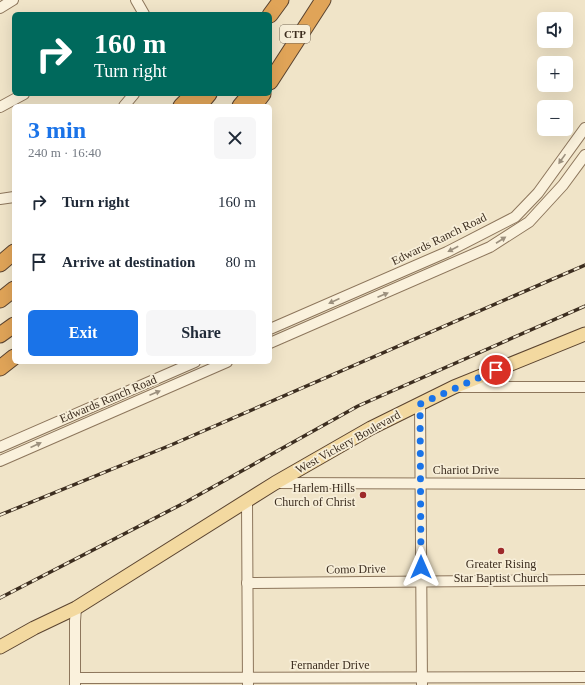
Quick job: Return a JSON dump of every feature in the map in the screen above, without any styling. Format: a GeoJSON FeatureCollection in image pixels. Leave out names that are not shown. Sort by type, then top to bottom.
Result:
{"type":"FeatureCollection","features":[{"type":"Feature","properties":{"kind":"highway","name":"CTP"},"geometry":{"type":"LineString","coordinates":[[272,13],[281,0]]}},
{"type":"Feature","properties":{"kind":"highway","name":"CTP"},"geometry":{"type":"LineString","coordinates":[[272,65],[322,0]]}},
{"type":"Feature","properties":{"kind":"highway"},"geometry":{"type":"LineString","coordinates":[[272,79],[322,0]]}},
{"type":"Feature","properties":{"kind":"highway"},"geometry":{"type":"LineString","coordinates":[[183,104],[191,96]]}},
{"type":"Feature","properties":{"kind":"highway"},"geometry":{"type":"LineString","coordinates":[[201,104],[207,96]]}},
{"type":"Feature","properties":{"kind":"highway"},"geometry":{"type":"LineString","coordinates":[[242,104],[248,96]]}},
{"type":"Feature","properties":{"kind":"highway"},"geometry":{"type":"LineString","coordinates":[[0,264],[12,254]]}},
{"type":"Feature","properties":{"kind":"highway"},"geometry":{"type":"LineString","coordinates":[[0,300],[12,291]]}},
{"type":"Feature","properties":{"kind":"highway"},"geometry":{"type":"LineString","coordinates":[[0,335],[12,326]]}},
{"type":"Feature","properties":{"kind":"highway"},"geometry":{"type":"LineString","coordinates":[[0,368],[12,359]]}},
{"type":"Feature","properties":{"kind":"main road","name":"West Vickery Boulevard"},"geometry":{"type":"LineString","coordinates":[[0,647],[34,628],[76,608],[247,500],[345,442],[454,387],[585,334]]}},
{"type":"Feature","properties":{"kind":"street"},"geometry":{"type":"LineString","coordinates":[[0,8],[13,0]]}},
{"type":"Feature","properties":{"kind":"street"},"geometry":{"type":"LineString","coordinates":[[136,0],[143,12]]}},
{"type":"Feature","properties":{"kind":"street"},"geometry":{"type":"LineString","coordinates":[[0,107],[20,96]]}},
{"type":"Feature","properties":{"kind":"street"},"geometry":{"type":"LineString","coordinates":[[126,104],[132,96]]}},
{"type":"Feature","properties":{"kind":"street","name":"Edwards Ranch Road"},"geometry":{"type":"LineString","coordinates":[[272,328],[446,252],[515,217],[538,193],[585,128]]}},
{"type":"Feature","properties":{"kind":"street"},"geometry":{"type":"LineString","coordinates":[[272,342],[490,247],[529,222],[563,185],[585,155]]}},
{"type":"Feature","properties":{"kind":"street"},"geometry":{"type":"LineString","coordinates":[[0,199],[12,197]]}},
{"type":"Feature","properties":{"kind":"street"},"geometry":{"type":"LineString","coordinates":[[472,239],[479,253]]}},
{"type":"Feature","properties":{"kind":"street","name":"Edwards Ranch Road"},"geometry":{"type":"LineString","coordinates":[[0,447],[190,364]]}},
{"type":"Feature","properties":{"kind":"street","name":"Edwards Ranch Road"},"geometry":{"type":"LineString","coordinates":[[0,461],[222,364]]}},
{"type":"Feature","properties":{"kind":"street"},"geometry":{"type":"LineString","coordinates":[[454,387],[585,387]]}},
{"type":"Feature","properties":{"kind":"street"},"geometry":{"type":"LineString","coordinates":[[420,404],[422,681]]}},
{"type":"Feature","properties":{"kind":"street","name":"Chariot Drive"},"geometry":{"type":"LineString","coordinates":[[275,483],[585,484]]}},
{"type":"Feature","properties":{"kind":"street"},"geometry":{"type":"LineString","coordinates":[[247,500],[248,682]]}},
{"type":"Feature","properties":{"kind":"street","name":"Como Drive"},"geometry":{"type":"LineString","coordinates":[[247,583],[585,580]]}},
{"type":"Feature","properties":{"kind":"street"},"geometry":{"type":"LineString","coordinates":[[75,682],[74,621],[76,608]]}},
{"type":"Feature","properties":{"kind":"street","name":"Fernander Drive"},"geometry":{"type":"LineString","coordinates":[[75,682],[422,681],[585,677]]}},
{"type":"Feature","properties":{"kind":"railway"},"geometry":{"type":"LineString","coordinates":[[0,515],[171,445],[585,265]]}},
{"type":"Feature","properties":{"kind":"railway"},"geometry":{"type":"LineString","coordinates":[[0,598],[186,502],[358,406],[585,306]]}},
{"type":"Feature","properties":{"kind":"place","name":"Harlem Hills Church of Christ"},"geometry":{"type":"Point","coordinates":[363,495]}},
{"type":"Feature","properties":{"kind":"place","name":"Greater Rising Star Baptist Church"},"geometry":{"type":"Point","coordinates":[501,551]}},
{"type":"Feature","properties":{"kind":"route"},"geometry":{"type":"LineString","coordinates":[[421,567],[420,404],[454,387],[496,370]]}}]}
